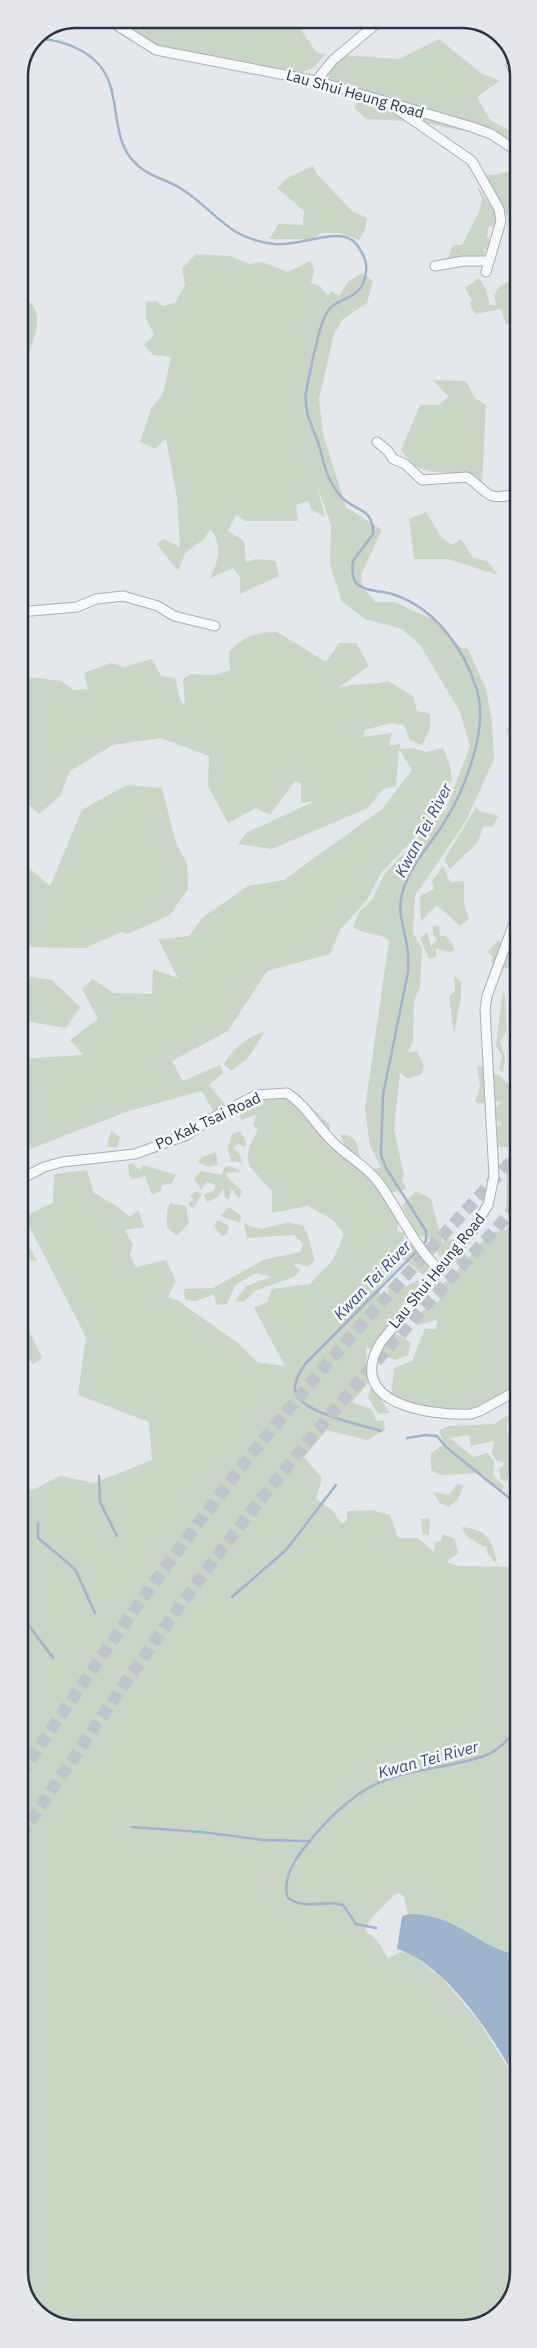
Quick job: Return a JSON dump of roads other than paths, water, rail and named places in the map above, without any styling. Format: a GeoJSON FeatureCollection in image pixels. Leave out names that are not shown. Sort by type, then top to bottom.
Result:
{"type":"FeatureCollection","features":[{"type":"Feature","properties":{"kind":"street","name":"Lau Shui Heung Road"},"geometry":{"type":"LineString","coordinates":[[121,28],[156,50],[316,81],[472,127],[491,134],[510,146]]}},
{"type":"Feature","properties":{"kind":"street"},"geometry":{"type":"LineString","coordinates":[[316,81],[333,60],[371,28]]}},
{"type":"Feature","properties":{"kind":"street"},"geometry":{"type":"LineString","coordinates":[[390,104],[467,156],[475,165],[501,214],[486,272]]}},
{"type":"Feature","properties":{"kind":"street"},"geometry":{"type":"LineString","coordinates":[[435,266],[464,261],[489,261]]}},
{"type":"Feature","properties":{"kind":"street"},"geometry":{"type":"LineString","coordinates":[[377,442],[388,451],[392,459],[405,464],[422,480],[467,477],[489,496],[498,498],[510,495]]}},
{"type":"Feature","properties":{"kind":"street"},"geometry":{"type":"LineString","coordinates":[[28,611],[77,607],[96,600],[123,596],[158,606],[174,616],[214,626]]}},
{"type":"Feature","properties":{"kind":"street","name":"Lau Shui Heung Road"},"geometry":{"type":"LineString","coordinates":[[510,934],[485,1004],[494,1169],[492,1193],[480,1221],[378,1347],[373,1371],[380,1391],[391,1401],[402,1406],[466,1414],[480,1411],[510,1394]]}},
{"type":"Feature","properties":{"kind":"street","name":"Po Kak Tsai Road"},"geometry":{"type":"LineString","coordinates":[[28,1175],[44,1167],[62,1162],[135,1154],[186,1135],[214,1117],[256,1095],[287,1093],[302,1105],[331,1141],[364,1166],[378,1182],[420,1247],[440,1271]]}},
{"type":"Feature","properties":{"kind":"water"},"geometry":{"type":"Polygon","coordinates":[[[409,1914],[425,1915],[440,1919],[453,1924],[490,1945],[510,1953],[510,2070],[483,2025],[451,1986],[415,1957],[397,1949],[402,1916],[409,1914]]]}},
{"type":"Feature","properties":{"kind":"waterway","name":"Kwan Tei River"},"geometry":{"type":"LineString","coordinates":[[44,40],[67,44],[96,61],[106,76],[112,92],[122,143],[130,158],[145,171],[192,196],[222,222],[244,236],[274,244],[343,236],[355,243],[365,260],[366,272],[360,289],[330,308],[323,322],[314,352],[306,392],[308,415],[326,472],[333,485],[343,499],[366,513],[370,518],[373,534],[353,561],[356,583],[359,586],[392,594],[407,600],[434,619],[445,631],[464,659],[477,690],[480,706],[477,742],[466,779],[442,826],[419,858],[409,876],[400,902],[407,946],[408,972],[383,1095],[381,1155],[386,1168],[426,1231],[426,1241],[422,1246]]}},
{"type":"Feature","properties":{"kind":"waterway","name":"Kwan Tei River"},"geometry":{"type":"LineString","coordinates":[[381,1431],[317,1411],[298,1397],[295,1389],[296,1382],[305,1364],[418,1250]]}},
{"type":"Feature","properties":{"kind":"waterway","name":"Kwan Tei River"},"geometry":{"type":"LineString","coordinates":[[407,1438],[425,1435],[437,1436],[446,1447],[510,1499]]}},
{"type":"Feature","properties":{"kind":"waterway"},"geometry":{"type":"LineString","coordinates":[[99,1476],[100,1502],[117,1536]]}},
{"type":"Feature","properties":{"kind":"waterway"},"geometry":{"type":"LineString","coordinates":[[232,1597],[286,1550],[336,1485]]}},
{"type":"Feature","properties":{"kind":"waterway"},"geometry":{"type":"LineString","coordinates":[[38,1523],[38,1538],[75,1569],[95,1613]]}},
{"type":"Feature","properties":{"kind":"waterway"},"geometry":{"type":"LineString","coordinates":[[28,1624],[53,1658]]}},
{"type":"Feature","properties":{"kind":"waterway","name":"Kwan Tei River"},"geometry":{"type":"LineString","coordinates":[[376,1928],[356,1924],[343,1905],[328,1903],[302,1904],[288,1898],[286,1892],[287,1880],[291,1868],[301,1852],[329,1819],[351,1800],[375,1784],[400,1775],[464,1762],[489,1754],[510,1737]]}},
{"type":"Feature","properties":{"kind":"waterway"},"geometry":{"type":"LineString","coordinates":[[132,1827],[201,1832],[263,1840],[309,1841]]}},
{"type":"Feature","properties":{"kind":"tunnel"},"geometry":{"type":"LineString","coordinates":[[28,1763],[150,1588],[232,1479],[300,1395],[444,1233],[510,1163]]}},
{"type":"Feature","properties":{"kind":"tunnel"},"geometry":{"type":"LineString","coordinates":[[28,1824],[170,1620],[265,1494],[389,1347],[510,1214]]}}]}
